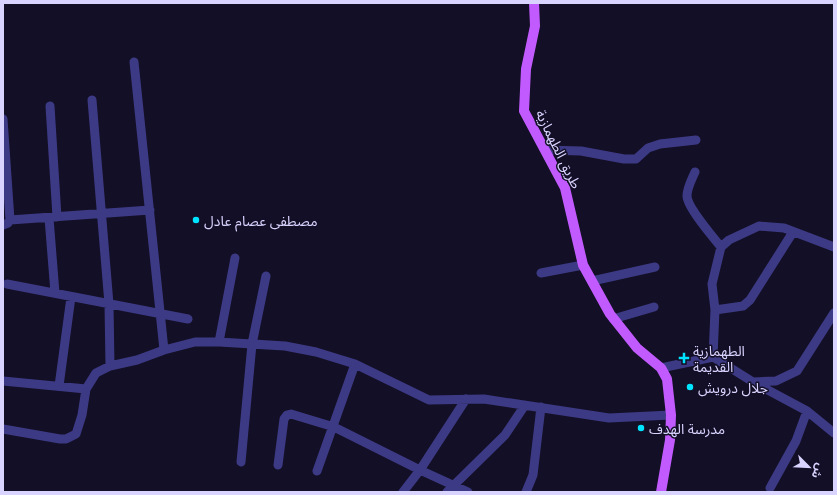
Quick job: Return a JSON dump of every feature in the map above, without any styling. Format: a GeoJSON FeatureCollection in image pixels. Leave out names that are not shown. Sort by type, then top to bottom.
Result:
{"type":"FeatureCollection","features":[{"type":"Feature","properties":{"kind":"main road","name":"طريق الطهمازية"},"geometry":{"type":"LineString","coordinates":[[534,3],[535,26],[526,69],[524,111],[566,188],[583,265],[613,319],[638,348],[661,368],[667,378],[671,415],[670,440],[661,492]]}},
{"type":"Feature","properties":{"kind":"street"},"geometry":{"type":"LineString","coordinates":[[134,62],[150,210],[159,314],[164,350]]}},
{"type":"Feature","properties":{"kind":"street"},"geometry":{"type":"LineString","coordinates":[[92,100],[109,304],[110,366]]}},
{"type":"Feature","properties":{"kind":"street"},"geometry":{"type":"LineString","coordinates":[[50,106],[54,293]]}},
{"type":"Feature","properties":{"kind":"street"},"geometry":{"type":"LineString","coordinates":[[3,119],[6,223],[53,217],[150,210]]}},
{"type":"Feature","properties":{"kind":"street"},"geometry":{"type":"LineString","coordinates":[[546,150],[581,151],[624,159],[636,158],[648,148],[660,144],[696,140]]}},
{"type":"Feature","properties":{"kind":"street"},"geometry":{"type":"LineString","coordinates":[[694,172],[686,197],[700,222],[721,247]]}},
{"type":"Feature","properties":{"kind":"street"},"geometry":{"type":"LineString","coordinates":[[713,357],[715,310],[712,284],[721,247],[729,240],[759,226],[784,228],[834,247]]}},
{"type":"Feature","properties":{"kind":"street"},"geometry":{"type":"LineString","coordinates":[[715,310],[743,306],[750,300],[793,232]]}},
{"type":"Feature","properties":{"kind":"street"},"geometry":{"type":"LineString","coordinates":[[219,342],[235,258]]}},
{"type":"Feature","properties":{"kind":"street"},"geometry":{"type":"LineString","coordinates":[[541,273],[583,265]]}},
{"type":"Feature","properties":{"kind":"street"},"geometry":{"type":"LineString","coordinates":[[592,281],[655,267]]}},
{"type":"Feature","properties":{"kind":"street"},"geometry":{"type":"LineString","coordinates":[[241,462],[252,344],[266,276]]}},
{"type":"Feature","properties":{"kind":"street"},"geometry":{"type":"LineString","coordinates":[[7,284],[188,319]]}},
{"type":"Feature","properties":{"kind":"street"},"geometry":{"type":"LineString","coordinates":[[59,386],[71,296]]}},
{"type":"Feature","properties":{"kind":"street"},"geometry":{"type":"LineString","coordinates":[[613,319],[654,307]]}},
{"type":"Feature","properties":{"kind":"street"},"geometry":{"type":"LineString","coordinates":[[753,382],[776,381],[797,371],[834,315]]}},
{"type":"Feature","properties":{"kind":"street"},"geometry":{"type":"LineString","coordinates":[[3,429],[66,439],[76,434],[82,415],[86,389],[96,373],[110,366],[137,360],[164,350],[195,342],[285,346],[316,352],[355,364],[429,400],[484,399],[609,418],[671,415]]}},
{"type":"Feature","properties":{"kind":"street"},"geometry":{"type":"LineString","coordinates":[[661,368],[713,357],[753,382],[807,411],[834,433]]}},
{"type":"Feature","properties":{"kind":"street"},"geometry":{"type":"LineString","coordinates":[[317,471],[334,427],[355,364]]}},
{"type":"Feature","properties":{"kind":"street"},"geometry":{"type":"LineString","coordinates":[[3,380],[86,389]]}},
{"type":"Feature","properties":{"kind":"street"},"geometry":{"type":"LineString","coordinates":[[403,492],[420,470],[466,399]]}},
{"type":"Feature","properties":{"kind":"street"},"geometry":{"type":"LineString","coordinates":[[450,489],[505,435],[525,405]]}},
{"type":"Feature","properties":{"kind":"street"},"geometry":{"type":"LineString","coordinates":[[526,492],[534,475],[541,407]]}},
{"type":"Feature","properties":{"kind":"street"},"geometry":{"type":"LineString","coordinates":[[770,488],[796,441],[807,411]]}},
{"type":"Feature","properties":{"kind":"street"},"geometry":{"type":"LineString","coordinates":[[278,465],[284,419],[287,415],[291,414],[334,427],[420,470],[450,489],[468,492]]}},
{"type":"Feature","properties":{"kind":"place","name":"مصطفى عصام عادل"},"geometry":{"type":"Point","coordinates":[196,220]}},
{"type":"Feature","properties":{"kind":"place","name":"الطهمازية القديمة"},"geometry":{"type":"Point","coordinates":[684,358]}},
{"type":"Feature","properties":{"kind":"place","name":"جلال درويش"},"geometry":{"type":"Point","coordinates":[690,387]}},
{"type":"Feature","properties":{"kind":"place","name":"مدرسة الهدف"},"geometry":{"type":"Point","coordinates":[641,428]}}]}
